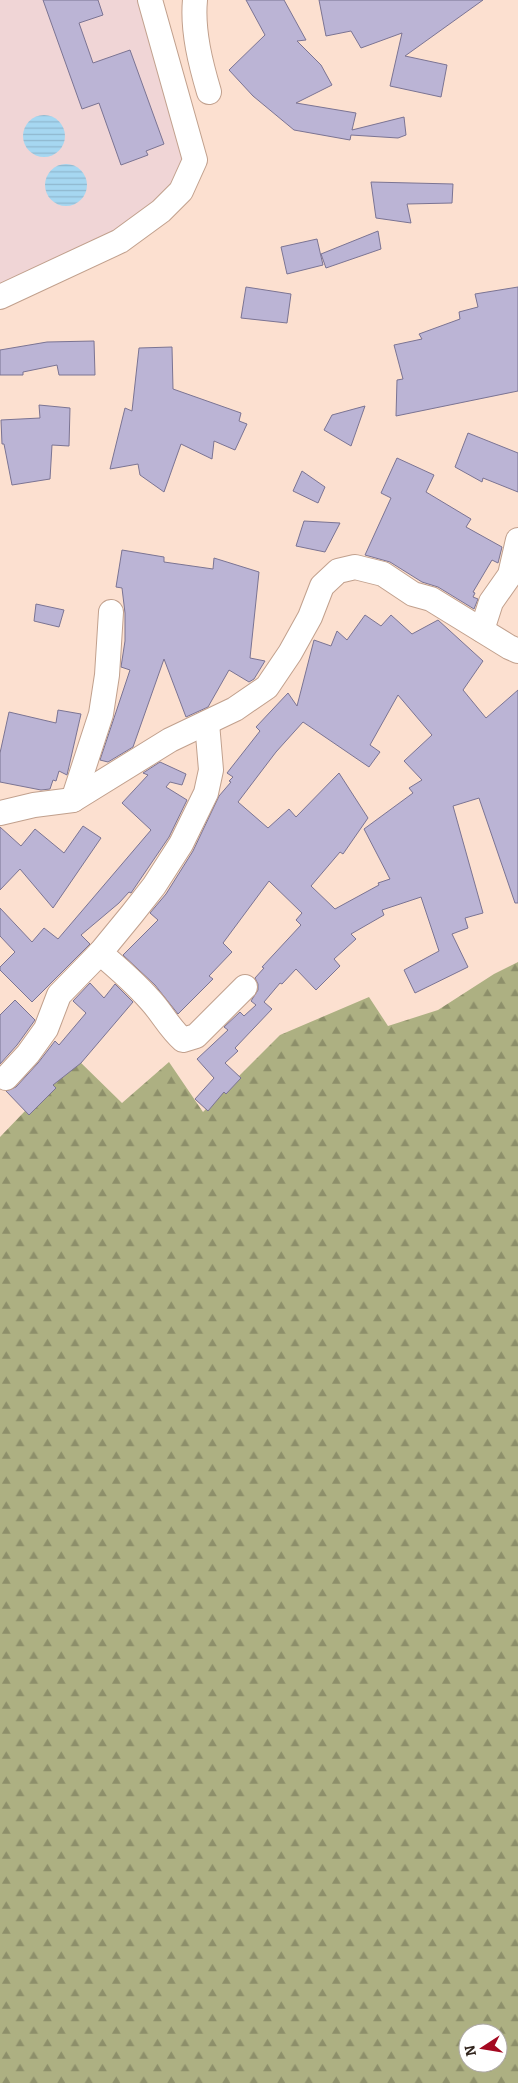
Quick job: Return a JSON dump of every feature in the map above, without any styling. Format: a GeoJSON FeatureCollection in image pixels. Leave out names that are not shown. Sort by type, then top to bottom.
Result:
{"type":"FeatureCollection","features":[{"type":"Feature","properties":{"kind":"street"},"geometry":{"type":"LineString","coordinates":[[0,297],[120,241],[161,211],[181,191],[195,160],[150,0]]}},
{"type":"Feature","properties":{"kind":"street"},"geometry":{"type":"LineString","coordinates":[[195,0],[194,15],[198,54],[209,92]]}},
{"type":"Feature","properties":{"kind":"street"},"geometry":{"type":"LineString","coordinates":[[482,630],[491,602],[510,575],[518,540]]}},
{"type":"Feature","properties":{"kind":"street"},"geometry":{"type":"LineString","coordinates":[[0,813],[34,805],[73,800],[170,740],[235,709],[267,687],[306,624],[322,586],[338,571],[355,566],[382,574],[413,594],[431,599],[518,651]]}},
{"type":"Feature","properties":{"kind":"street"},"geometry":{"type":"LineString","coordinates":[[73,800],[101,714],[107,675],[111,612]]}},
{"type":"Feature","properties":{"kind":"street"},"geometry":{"type":"LineString","coordinates":[[6,1078],[28,1054],[46,1029],[59,995],[100,953],[154,886],[181,844],[206,794],[211,770],[207,723]]}},
{"type":"Feature","properties":{"kind":"street"},"geometry":{"type":"LineString","coordinates":[[100,953],[134,982],[183,1040],[196,1036],[245,987]]}},
{"type":"Feature","properties":{"kind":"shaded area"},"geometry":{"type":"Polygon","coordinates":[[[0,0],[144,0],[189,172],[173,212],[0,308],[0,0]]]}},
{"type":"Feature","properties":{"kind":"green space"},"geometry":{"type":"Polygon","coordinates":[[[518,962],[518,2083],[0,2083],[0,1137],[76,1058],[122,1103],[169,1062],[203,1112],[280,1035],[369,997],[388,1026],[438,1010],[494,974],[518,962]]]}},
{"type":"Feature","properties":{"kind":"water"},"geometry":{"type":"Polygon","coordinates":[[[44,115],[59,121],[65,136],[59,151],[44,157],[29,151],[23,136],[29,121],[44,115]]]}},
{"type":"Feature","properties":{"kind":"water"},"geometry":{"type":"Polygon","coordinates":[[[66,164],[81,170],[87,185],[81,200],[66,206],[51,200],[45,185],[51,170],[66,164]]]}},
{"type":"Feature","properties":{"kind":"building"},"geometry":{"type":"Polygon","coordinates":[[[43,0],[98,0],[103,15],[79,23],[93,63],[130,50],[164,144],[146,151],[148,155],[121,165],[99,103],[82,109],[43,0]]]}},
{"type":"Feature","properties":{"kind":"building"},"geometry":{"type":"Polygon","coordinates":[[[246,0],[284,0],[306,40],[297,41],[321,65],[332,85],[296,103],[356,113],[352,130],[404,117],[406,135],[398,138],[351,135],[350,140],[294,130],[253,96],[229,70],[265,35],[246,0]]]}},
{"type":"Feature","properties":{"kind":"building"},"geometry":{"type":"Polygon","coordinates":[[[319,0],[483,0],[405,56],[447,65],[441,97],[390,86],[402,33],[361,48],[351,31],[326,36],[319,0]]]}},
{"type":"Feature","properties":{"kind":"building"},"geometry":{"type":"Polygon","coordinates":[[[371,182],[453,184],[452,203],[407,204],[411,223],[376,218],[371,182]]]}},
{"type":"Feature","properties":{"kind":"building"},"geometry":{"type":"Polygon","coordinates":[[[378,231],[381,249],[326,268],[321,254],[378,231]]]}},
{"type":"Feature","properties":{"kind":"building"},"geometry":{"type":"Polygon","coordinates":[[[317,239],[323,265],[287,274],[281,247],[317,239]]]}},
{"type":"Feature","properties":{"kind":"building"},"geometry":{"type":"Polygon","coordinates":[[[246,287],[291,294],[287,323],[241,318],[246,287]]]}},
{"type":"Feature","properties":{"kind":"building"},"geometry":{"type":"Polygon","coordinates":[[[518,287],[518,391],[396,416],[397,380],[403,379],[394,345],[422,339],[419,334],[460,319],[459,312],[478,307],[475,294],[518,287]]]}},
{"type":"Feature","properties":{"kind":"building"},"geometry":{"type":"Polygon","coordinates":[[[94,341],[95,375],[59,375],[57,365],[23,372],[23,375],[0,375],[0,350],[47,342],[94,341]]]}},
{"type":"Feature","properties":{"kind":"building"},"geometry":{"type":"Polygon","coordinates":[[[172,347],[173,389],[241,413],[239,421],[247,424],[235,450],[214,441],[212,459],[181,444],[164,492],[140,475],[138,464],[110,469],[125,408],[132,411],[139,348],[172,347]]]}},
{"type":"Feature","properties":{"kind":"building"},"geometry":{"type":"Polygon","coordinates":[[[39,405],[70,408],[69,446],[52,445],[50,479],[12,485],[4,444],[2,444],[1,420],[40,418],[39,405]]]}},
{"type":"Feature","properties":{"kind":"building"},"geometry":{"type":"Polygon","coordinates":[[[365,406],[351,446],[324,430],[332,415],[365,406]]]}},
{"type":"Feature","properties":{"kind":"building"},"geometry":{"type":"Polygon","coordinates":[[[468,433],[518,453],[518,492],[483,478],[482,482],[455,467],[468,433]]]}},
{"type":"Feature","properties":{"kind":"building"},"geometry":{"type":"Polygon","coordinates":[[[397,458],[434,475],[426,492],[471,519],[466,527],[502,547],[498,563],[492,560],[473,592],[475,593],[473,597],[478,599],[474,609],[438,587],[422,582],[390,562],[365,555],[391,498],[381,493],[397,458]]]}},
{"type":"Feature","properties":{"kind":"building"},"geometry":{"type":"Polygon","coordinates":[[[302,471],[325,487],[318,503],[293,491],[302,471]]]}},
{"type":"Feature","properties":{"kind":"building"},"geometry":{"type":"Polygon","coordinates":[[[304,521],[340,523],[325,552],[296,546],[304,521]]]}},
{"type":"Feature","properties":{"kind":"building"},"geometry":{"type":"Polygon","coordinates":[[[122,550],[164,557],[164,562],[213,569],[214,558],[259,572],[250,658],[265,661],[254,679],[249,682],[229,670],[208,707],[186,717],[164,659],[133,747],[108,762],[100,760],[130,670],[121,667],[125,641],[125,613],[122,588],[116,587],[122,550]]]}},
{"type":"Feature","properties":{"kind":"building"},"geometry":{"type":"Polygon","coordinates":[[[36,604],[64,610],[59,627],[34,621],[36,604]]]}},
{"type":"Feature","properties":{"kind":"building"},"geometry":{"type":"Polygon","coordinates":[[[365,615],[381,626],[391,615],[412,634],[438,620],[483,661],[463,690],[486,718],[518,690],[518,903],[515,903],[479,798],[453,806],[483,913],[465,918],[468,928],[452,934],[468,967],[415,993],[404,970],[439,951],[421,897],[382,910],[384,915],[351,934],[356,939],[334,959],[340,966],[316,990],[296,969],[282,984],[280,983],[264,1002],[272,1009],[235,1048],[238,1051],[225,1063],[241,1078],[226,1094],[224,1092],[208,1111],[195,1099],[214,1078],[197,1059],[228,1030],[224,1027],[240,1012],[244,1016],[256,1005],[251,1001],[258,990],[255,978],[264,968],[262,967],[301,925],[296,920],[302,913],[269,881],[223,943],[232,952],[209,976],[213,979],[178,1014],[155,985],[123,955],[158,920],[150,913],[166,894],[193,851],[219,796],[231,782],[229,781],[233,777],[227,773],[260,731],[256,727],[288,693],[297,706],[314,640],[331,646],[337,631],[347,640],[365,615]],[[398,695],[370,745],[380,752],[369,767],[303,722],[276,752],[238,802],[268,828],[289,809],[296,817],[339,773],[368,818],[343,854],[340,852],[311,886],[335,909],[379,885],[378,883],[390,879],[364,829],[413,793],[409,788],[422,780],[404,761],[432,735],[398,695]]]}},
{"type":"Feature","properties":{"kind":"building"},"geometry":{"type":"Polygon","coordinates":[[[58,710],[81,714],[67,775],[59,771],[56,781],[53,780],[50,789],[41,790],[0,782],[0,753],[9,712],[56,723],[58,710]]]}},
{"type":"Feature","properties":{"kind":"building"},"geometry":{"type":"Polygon","coordinates":[[[160,762],[186,774],[182,785],[170,782],[166,787],[187,800],[169,837],[131,893],[129,892],[119,903],[81,935],[90,944],[32,1002],[0,970],[0,967],[15,952],[0,936],[0,908],[32,942],[44,928],[58,939],[151,830],[122,803],[148,775],[143,773],[160,762]]]}},
{"type":"Feature","properties":{"kind":"building"},"geometry":{"type":"Polygon","coordinates":[[[83,826],[101,838],[53,908],[20,869],[0,890],[0,827],[21,846],[35,829],[64,853],[83,826]]]}},
{"type":"Feature","properties":{"kind":"building"},"geometry":{"type":"Polygon","coordinates":[[[90,983],[104,998],[115,984],[133,1002],[81,1063],[53,1085],[56,1088],[29,1115],[6,1091],[16,1087],[55,1041],[59,1045],[86,1013],[73,1001],[90,983]]]}},
{"type":"Feature","properties":{"kind":"building"},"geometry":{"type":"Polygon","coordinates":[[[15,1000],[35,1020],[0,1064],[0,1015],[15,1000]]]}}]}
